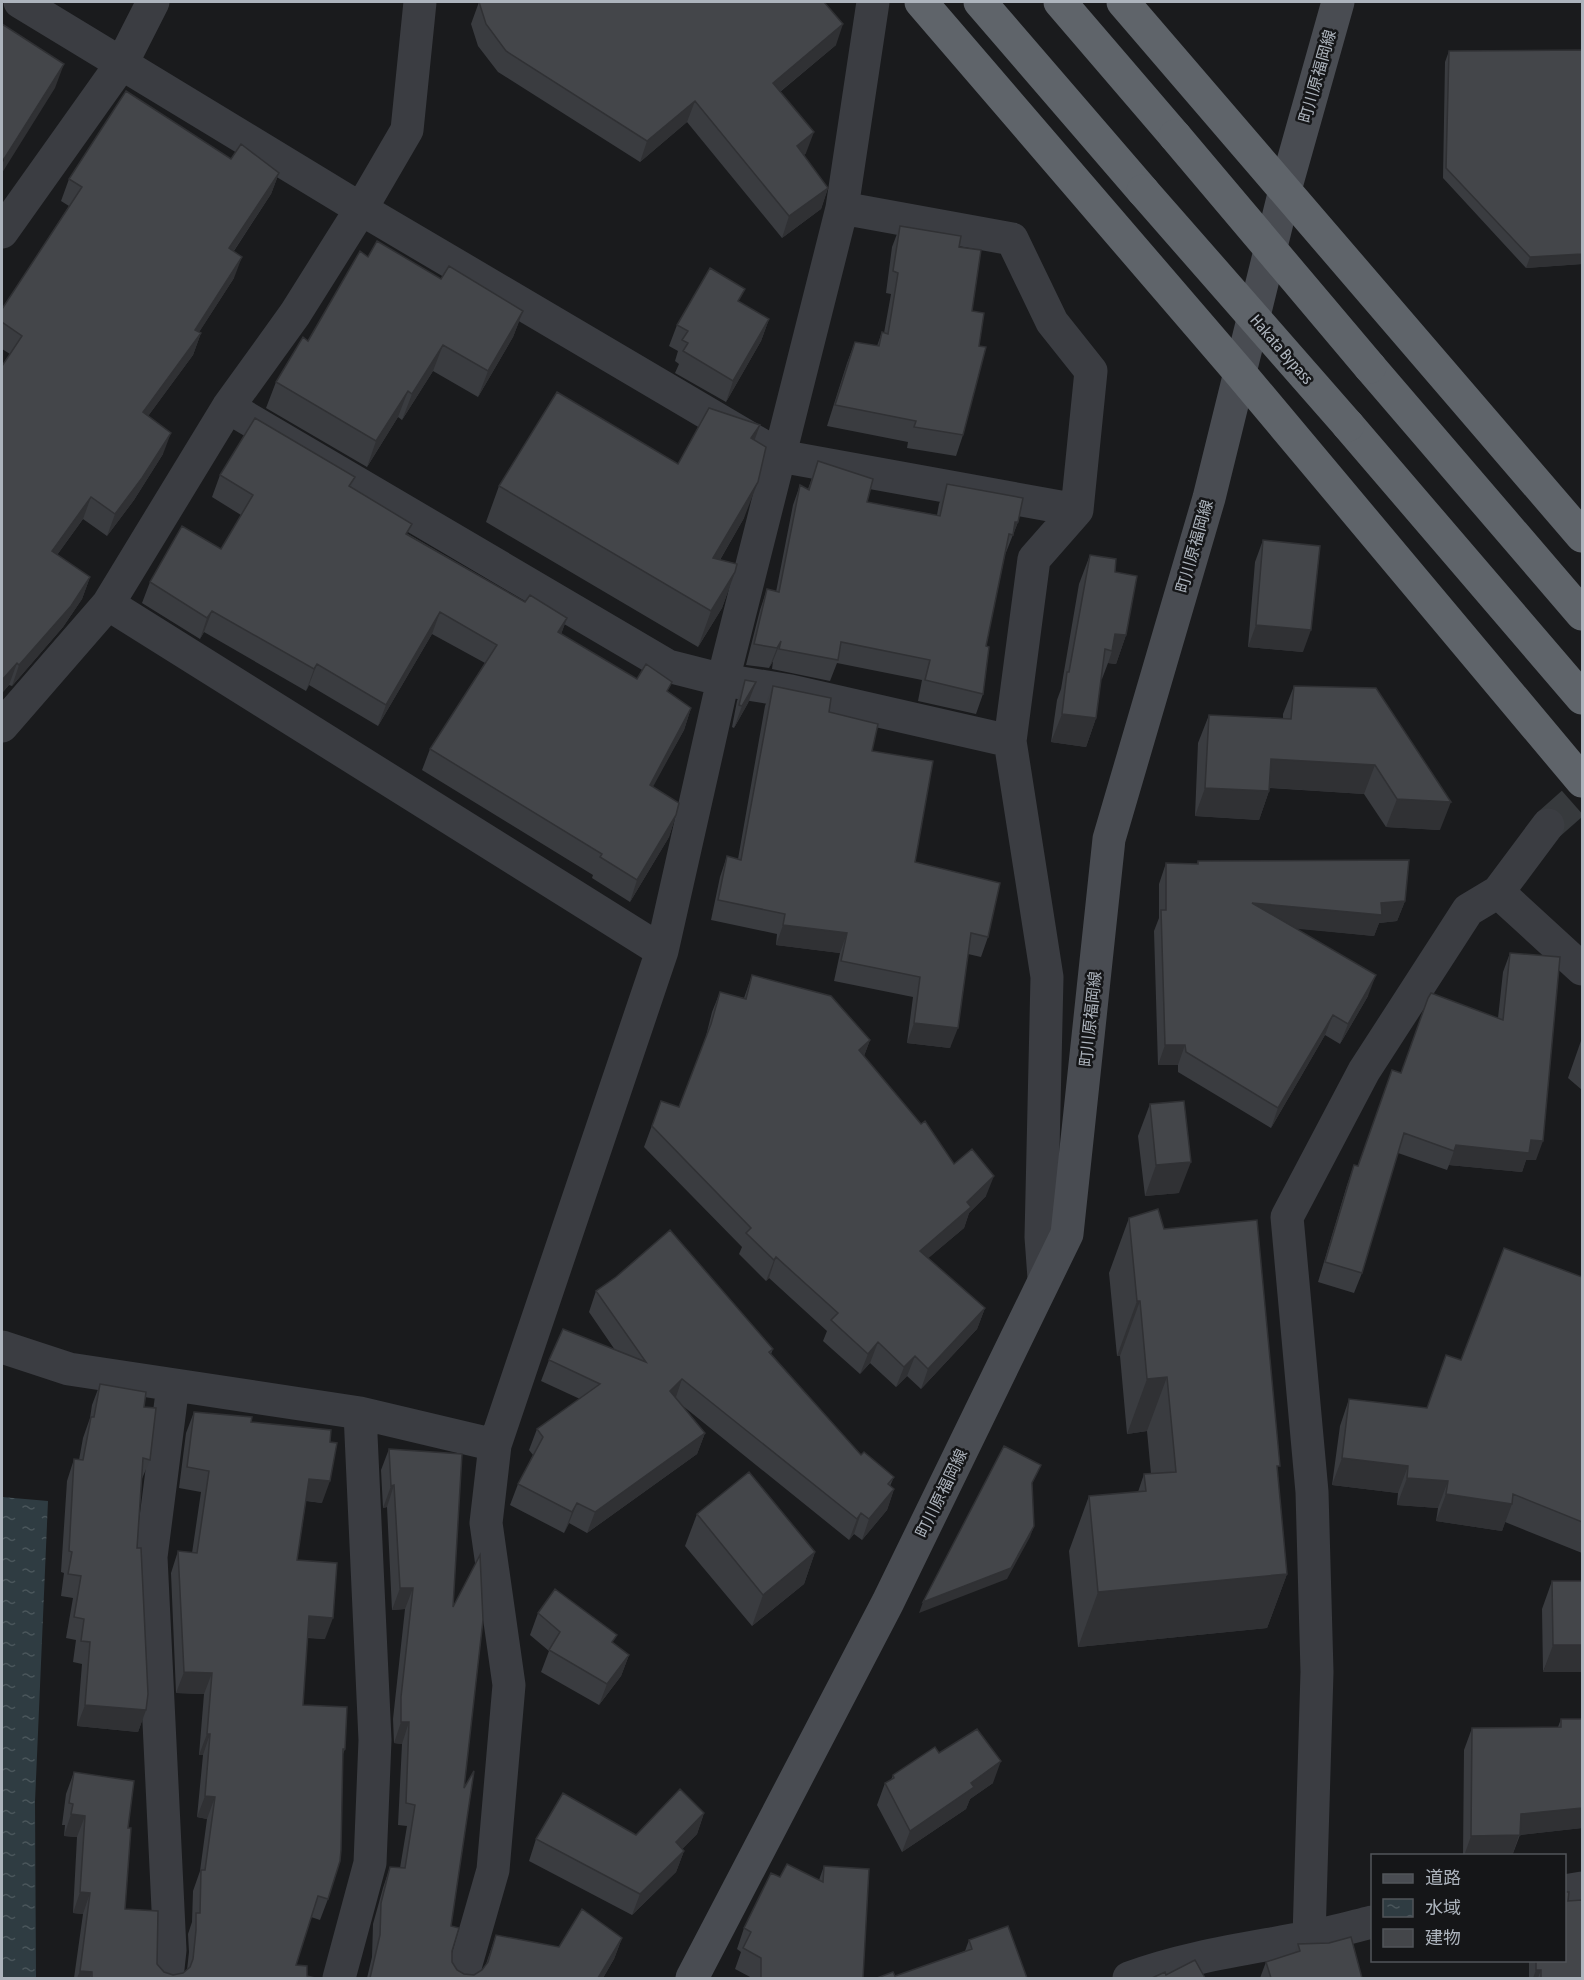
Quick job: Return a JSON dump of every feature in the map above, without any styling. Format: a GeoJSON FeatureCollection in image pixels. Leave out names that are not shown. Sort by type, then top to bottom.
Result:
{"type":"FeatureCollection","features":[{"type":"Feature","properties":{"kind":"highway"},"geometry":{"type":"LineString","coordinates":[[921,2],[1240,373],[1582,781]]}},
{"type":"Feature","properties":{"kind":"highway","name":"Hakata Bypass"},"geometry":{"type":"LineString","coordinates":[[980,2],[1582,698]]}},
{"type":"Feature","properties":{"kind":"highway"},"geometry":{"type":"LineString","coordinates":[[1059,2],[1582,614]]}},
{"type":"Feature","properties":{"kind":"highway"},"geometry":{"type":"LineString","coordinates":[[1124,2],[1582,536]]}},
{"type":"Feature","properties":{"kind":"main road","name":"町川原福岡線"},"geometry":{"type":"LineString","coordinates":[[692,1978],[888,1602],[1066,1234],[1109,839],[1209,498],[1285,190],[1338,2]]}},
{"type":"Feature","properties":{"kind":"street"},"geometry":{"type":"LineString","coordinates":[[20,2],[361,209],[780,456],[1077,510]]}},
{"type":"Feature","properties":{"kind":"street"},"geometry":{"type":"LineString","coordinates":[[2,232],[122,63],[153,2]]}},
{"type":"Feature","properties":{"kind":"street"},"geometry":{"type":"LineString","coordinates":[[2,726],[108,604],[228,407],[295,314],[407,130],[420,2]]}},
{"type":"Feature","properties":{"kind":"street"},"geometry":{"type":"LineString","coordinates":[[462,1978],[493,1870],[509,1684],[486,1523],[495,1445],[662,951],[723,681],[842,208],[873,2]]}},
{"type":"Feature","properties":{"kind":"street"},"geometry":{"type":"LineString","coordinates":[[842,208],[1012,239],[1052,322],[1091,371],[1077,510],[1034,559],[1010,741],[1047,976],[1041,1237],[1044,1278]]}},
{"type":"Feature","properties":{"kind":"street"},"geometry":{"type":"LineString","coordinates":[[228,407],[668,666],[723,681],[791,691],[1010,741]]}},
{"type":"Feature","properties":{"kind":"street"},"geometry":{"type":"LineString","coordinates":[[108,604],[662,951]]}},
{"type":"Feature","properties":{"kind":"street"},"geometry":{"type":"LineString","coordinates":[[1310,1937],[1317,1672],[1312,1492],[1287,1217],[1364,1071],[1468,910],[1498,892],[1548,825]]}},
{"type":"Feature","properties":{"kind":"street"},"geometry":{"type":"LineString","coordinates":[[1498,892],[1582,969]]}},
{"type":"Feature","properties":{"kind":"street"},"geometry":{"type":"LineString","coordinates":[[2,1347],[69,1369],[360,1413],[495,1445]]}},
{"type":"Feature","properties":{"kind":"street"},"geometry":{"type":"LineString","coordinates":[[167,1978],[170,1950],[151,1557],[173,1385]]}},
{"type":"Feature","properties":{"kind":"street"},"geometry":{"type":"LineString","coordinates":[[339,1978],[370,1863],[375,1740],[360,1413]]}},
{"type":"Feature","properties":{"kind":"street"},"geometry":{"type":"LineString","coordinates":[[1566,1891],[1582,1888]]}},
{"type":"Feature","properties":{"kind":"street"},"geometry":{"type":"LineString","coordinates":[[1129,1978],[1164,1965],[1219,1966],[1310,1937],[1371,1922]]}},
{"type":"Feature","properties":{"kind":"water"},"geometry":{"type":"Polygon","coordinates":[[[2,1497],[48,1501],[35,1802],[36,1978],[2,1978],[2,1497]]]}},
{"type":"Feature","properties":{"kind":"building"},"geometry":{"type":"Polygon","coordinates":[[[479,2],[824,2],[843,24],[773,83],[814,132],[797,146],[828,188],[789,216],[695,101],[647,141],[506,51],[486,24],[479,2]]]}},
{"type":"Feature","properties":{"kind":"building"},"geometry":{"type":"Polygon","coordinates":[[[2,24],[64,64],[4,159],[2,158],[2,24]]]}},
{"type":"Feature","properties":{"kind":"building"},"geometry":{"type":"Polygon","coordinates":[[[1582,50],[1582,254],[1530,257],[1446,168],[1449,51],[1582,50]]]}},
{"type":"Feature","properties":{"kind":"building"},"geometry":{"type":"Polygon","coordinates":[[[126,91],[231,159],[241,144],[279,173],[229,248],[242,257],[195,330],[201,333],[143,412],[171,433],[115,514],[91,497],[52,551],[90,577],[71,606],[19,665],[17,663],[2,680],[2,366],[22,336],[2,322],[2,309],[82,187],[69,179],[126,91]]]}},
{"type":"Feature","properties":{"kind":"building"},"geometry":{"type":"Polygon","coordinates":[[[900,226],[961,236],[959,247],[981,250],[972,311],[984,313],[979,346],[986,347],[963,435],[914,427],[916,421],[835,405],[855,342],[879,346],[882,332],[888,334],[898,273],[893,271],[900,226]]]}},
{"type":"Feature","properties":{"kind":"building"},"geometry":{"type":"Polygon","coordinates":[[[377,241],[441,279],[449,266],[523,311],[488,371],[443,345],[412,394],[408,391],[376,441],[276,382],[303,337],[308,341],[360,251],[368,257],[377,241]]]}},
{"type":"Feature","properties":{"kind":"building"},"geometry":{"type":"Polygon","coordinates":[[[710,268],[745,289],[738,301],[769,319],[733,381],[683,351],[688,343],[682,340],[688,331],[677,325],[710,268]]]}},
{"type":"Feature","properties":{"kind":"building"},"geometry":{"type":"Polygon","coordinates":[[[557,392],[678,464],[709,408],[760,425],[751,438],[766,447],[758,482],[713,558],[737,564],[735,572],[711,611],[499,486],[557,392]]]}},
{"type":"Feature","properties":{"kind":"building"},"geometry":{"type":"Polygon","coordinates":[[[255,418],[355,477],[349,486],[412,524],[406,534],[525,602],[530,595],[567,618],[558,632],[637,679],[646,664],[672,682],[667,691],[691,708],[650,785],[679,803],[676,815],[637,880],[600,857],[602,854],[430,749],[497,645],[440,612],[386,705],[317,664],[314,669],[212,611],[207,618],[150,582],[182,526],[221,549],[253,495],[220,475],[255,418]]]}},
{"type":"Feature","properties":{"kind":"building"},"geometry":{"type":"Polygon","coordinates":[[[818,461],[873,479],[867,502],[940,516],[947,484],[1023,498],[1013,535],[1009,534],[986,646],[989,647],[983,694],[925,680],[930,660],[841,642],[838,660],[779,649],[781,641],[777,648],[754,644],[767,589],[779,592],[800,485],[809,490],[818,461]]]}},
{"type":"Feature","properties":{"kind":"building"},"geometry":{"type":"Polygon","coordinates":[[[1263,540],[1320,546],[1311,630],[1256,625],[1263,540]]]}},
{"type":"Feature","properties":{"kind":"building"},"geometry":{"type":"Polygon","coordinates":[[[1090,555],[1116,559],[1115,572],[1137,576],[1126,635],[1115,634],[1112,651],[1105,649],[1096,718],[1062,714],[1067,672],[1069,672],[1090,555]]]}},
{"type":"Feature","properties":{"kind":"building"},"geometry":{"type":"Polygon","coordinates":[[[745,680],[756,682],[742,706],[739,705],[745,680]]]}},
{"type":"Feature","properties":{"kind":"building"},"geometry":{"type":"Polygon","coordinates":[[[773,686],[831,698],[829,712],[878,724],[872,751],[933,761],[915,862],[1000,883],[988,937],[971,933],[958,1028],[914,1023],[920,977],[841,961],[847,933],[783,925],[785,914],[718,900],[727,856],[741,860],[773,686]]]}},
{"type":"Feature","properties":{"kind":"building"},"geometry":{"type":"Polygon","coordinates":[[[1294,686],[1376,688],[1451,802],[1397,799],[1375,765],[1271,759],[1269,791],[1205,788],[1209,715],[1291,719],[1294,686]]]}},
{"type":"Feature","properties":{"kind":"building"},"geometry":{"type":"Polygon","coordinates":[[[1409,860],[1405,901],[1381,903],[1382,915],[1252,903],[1376,975],[1348,1024],[1333,1015],[1278,1108],[1186,1052],[1185,1045],[1165,1045],[1161,910],[1166,910],[1166,863],[1409,860]]]}},
{"type":"Feature","properties":{"kind":"building"},"geometry":{"type":"Polygon","coordinates":[[[1510,953],[1560,957],[1543,1141],[1531,1140],[1529,1153],[1456,1145],[1454,1151],[1404,1133],[1362,1273],[1325,1262],[1354,1165],[1358,1166],[1392,1070],[1401,1073],[1428,998],[1431,993],[1503,1020],[1510,953]]]}},
{"type":"Feature","properties":{"kind":"building"},"geometry":{"type":"Polygon","coordinates":[[[752,975],[831,996],[870,1040],[859,1050],[921,1124],[925,1121],[954,1164],[972,1149],[994,1176],[967,1202],[971,1207],[920,1251],[985,1308],[928,1369],[915,1356],[904,1367],[878,1342],[868,1354],[831,1320],[838,1313],[776,1257],[774,1260],[746,1233],[751,1228],[652,1126],[661,1101],[679,1107],[711,1024],[720,992],[746,999],[752,975]]]}},
{"type":"Feature","properties":{"kind":"building"},"geometry":{"type":"Polygon","coordinates":[[[1184,1101],[1191,1162],[1156,1165],[1150,1104],[1184,1101]]]}},
{"type":"Feature","properties":{"kind":"building"},"geometry":{"type":"Polygon","coordinates":[[[1158,1209],[1164,1229],[1257,1220],[1280,1466],[1277,1466],[1287,1574],[1098,1592],[1089,1496],[1146,1491],[1144,1474],[1176,1472],[1167,1377],[1147,1379],[1129,1218],[1158,1209]]]}},
{"type":"Feature","properties":{"kind":"building"},"geometry":{"type":"Polygon","coordinates":[[[670,1230],[773,1349],[769,1352],[861,1455],[864,1452],[894,1477],[888,1484],[894,1489],[869,1519],[861,1513],[857,1519],[682,1379],[670,1391],[705,1433],[595,1512],[577,1503],[572,1512],[518,1484],[543,1437],[537,1429],[600,1384],[549,1360],[563,1329],[646,1362],[596,1291],[616,1277],[670,1230]]]}},
{"type":"Feature","properties":{"kind":"building"},"geometry":{"type":"Polygon","coordinates":[[[1504,1248],[1582,1277],[1582,1522],[1513,1494],[1512,1504],[1446,1494],[1448,1481],[1407,1478],[1408,1466],[1342,1458],[1349,1399],[1427,1408],[1446,1355],[1461,1360],[1504,1248]]]}},
{"type":"Feature","properties":{"kind":"building"},"geometry":{"type":"Polygon","coordinates":[[[100,1384],[146,1392],[144,1407],[156,1408],[150,1460],[143,1458],[137,1548],[141,1548],[148,1694],[146,1710],[85,1705],[90,1642],[81,1641],[84,1619],[74,1617],[81,1576],[68,1574],[72,1552],[69,1551],[74,1459],[83,1460],[100,1384]]]}},
{"type":"Feature","properties":{"kind":"building"},"geometry":{"type":"Polygon","coordinates":[[[194,1412],[252,1417],[251,1422],[331,1430],[330,1442],[337,1443],[330,1481],[309,1479],[297,1560],[337,1563],[333,1618],[309,1616],[303,1705],[347,1707],[345,1749],[343,1749],[340,1861],[328,1899],[318,1896],[296,1965],[307,1966],[307,1976],[315,1978],[92,1978],[92,1972],[80,1971],[90,1893],[80,1892],[85,1816],[71,1814],[73,1804],[69,1803],[74,1772],[134,1781],[128,1828],[131,1828],[125,1909],[158,1911],[157,1964],[164,1972],[173,1975],[183,1973],[190,1967],[193,1959],[196,1913],[200,1913],[201,1870],[205,1870],[215,1797],[205,1796],[212,1673],[184,1672],[178,1551],[197,1553],[209,1471],[187,1467],[194,1412]]]}},
{"type":"Feature","properties":{"kind":"building"},"geometry":{"type":"Polygon","coordinates":[[[1004,1446],[1041,1465],[1032,1483],[1034,1526],[1011,1568],[923,1602],[1004,1446]]]}},
{"type":"Feature","properties":{"kind":"building"},"geometry":{"type":"Polygon","coordinates":[[[389,1449],[462,1454],[453,1607],[480,1555],[483,1620],[464,1788],[474,1771],[451,1926],[459,1928],[452,1951],[452,1962],[457,1970],[464,1974],[474,1975],[488,1962],[496,1935],[559,1947],[582,1909],[622,1938],[598,1978],[370,1978],[380,1935],[381,1903],[390,1867],[405,1868],[415,1805],[406,1803],[409,1722],[401,1722],[401,1697],[413,1588],[400,1588],[394,1485],[391,1486],[389,1449]]]}},
{"type":"Feature","properties":{"kind":"building"},"geometry":{"type":"Polygon","coordinates":[[[749,1472],[815,1552],[763,1595],[697,1514],[749,1472]]]}},
{"type":"Feature","properties":{"kind":"building"},"geometry":{"type":"Polygon","coordinates":[[[1552,1581],[1582,1581],[1582,1645],[1553,1645],[1552,1581]]]}},
{"type":"Feature","properties":{"kind":"building"},"geometry":{"type":"Polygon","coordinates":[[[555,1589],[617,1635],[612,1642],[629,1655],[607,1684],[549,1650],[560,1632],[538,1613],[555,1589]]]}},
{"type":"Feature","properties":{"kind":"building"},"geometry":{"type":"Polygon","coordinates":[[[1561,1719],[1582,1719],[1582,1808],[1521,1814],[1520,1835],[1471,1836],[1472,1728],[1561,1727],[1561,1719]]]}},
{"type":"Feature","properties":{"kind":"building"},"geometry":{"type":"Polygon","coordinates":[[[977,1729],[1001,1761],[971,1783],[974,1787],[910,1831],[885,1783],[894,1778],[893,1775],[935,1747],[939,1753],[977,1729]]]}},
{"type":"Feature","properties":{"kind":"building"},"geometry":{"type":"Polygon","coordinates":[[[680,1789],[704,1813],[676,1842],[684,1851],[640,1894],[536,1839],[563,1793],[636,1835],[680,1789]]]}},
{"type":"Feature","properties":{"kind":"building"},"geometry":{"type":"Polygon","coordinates":[[[787,1864],[823,1882],[824,1866],[869,1869],[863,1978],[761,1978],[761,1958],[743,1948],[751,1932],[744,1928],[771,1873],[780,1877],[787,1864]]]}},
{"type":"Feature","properties":{"kind":"building"},"geometry":{"type":"Polygon","coordinates":[[[1566,1892],[1569,1892],[1568,1901],[1582,1900],[1582,1978],[1541,1978],[1541,1970],[1536,1970],[1536,1962],[1566,1962],[1566,1892]]]}},
{"type":"Feature","properties":{"kind":"building"},"geometry":{"type":"Polygon","coordinates":[[[1008,1926],[1027,1978],[877,1978],[893,1972],[895,1976],[972,1949],[969,1940],[1008,1926]]]}},
{"type":"Feature","properties":{"kind":"building"},"geometry":{"type":"Polygon","coordinates":[[[1351,1937],[1362,1978],[1271,1978],[1266,1962],[1300,1951],[1298,1944],[1329,1943],[1351,1937]]]}},
{"type":"Feature","properties":{"kind":"building"},"geometry":{"type":"Polygon","coordinates":[[[1195,1960],[1205,1978],[1152,1978],[1165,1972],[1166,1975],[1195,1960]]]}},
{"type":"Feature","properties":{"kind":"tunnel"},"geometry":{"type":"LineString","coordinates":[[1548,825],[1582,795]]}}]}
